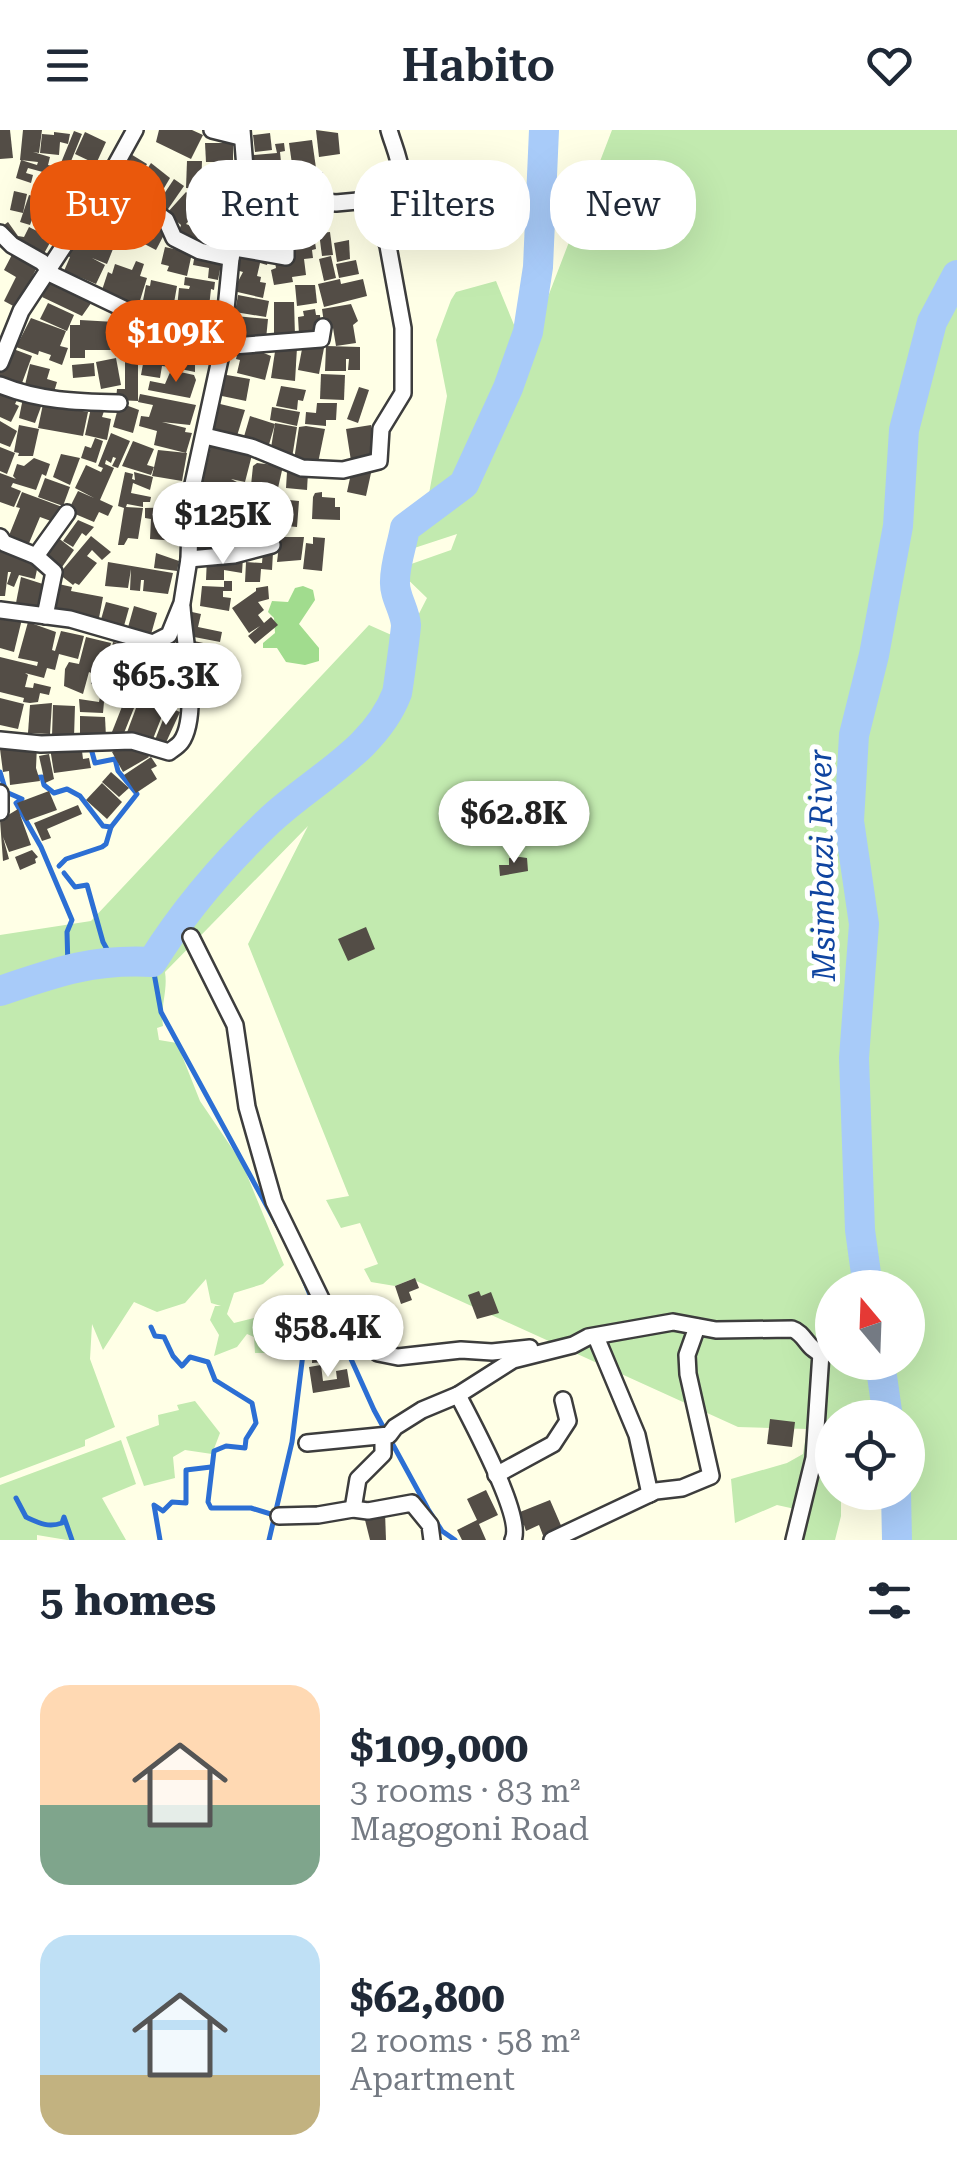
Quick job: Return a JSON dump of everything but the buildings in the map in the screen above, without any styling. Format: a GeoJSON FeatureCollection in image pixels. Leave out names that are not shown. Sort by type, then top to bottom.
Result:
{"type":"FeatureCollection","features":[{"type":"Feature","properties":{"kind":"street"},"geometry":{"type":"LineString","coordinates":[[118,160],[135,130]]}},
{"type":"Feature","properties":{"kind":"street"},"geometry":{"type":"LineString","coordinates":[[212,130],[241,134],[243,160]]}},
{"type":"Feature","properties":{"kind":"street"},"geometry":{"type":"LineString","coordinates":[[389,130],[397,160]]}},
{"type":"Feature","properties":{"kind":"street"},"geometry":{"type":"LineString","coordinates":[[166,220],[174,238],[200,251],[286,257],[286,250]]}},
{"type":"Feature","properties":{"kind":"street"},"geometry":{"type":"LineString","coordinates":[[0,233],[12,245],[42,262],[47,270],[146,320],[167,324]]}},
{"type":"Feature","properties":{"kind":"street"},"geometry":{"type":"LineString","coordinates":[[0,363],[21,311],[60,250]]}},
{"type":"Feature","properties":{"kind":"street"},"geometry":{"type":"LineString","coordinates":[[0,610],[70,619],[153,643],[169,634],[182,603],[190,559],[192,493],[222,350],[234,250]]}},
{"type":"Feature","properties":{"kind":"street"},"geometry":{"type":"LineString","coordinates":[[204,436],[251,446],[302,468],[343,470],[379,461],[382,429],[403,393],[404,328],[389,250]]}},
{"type":"Feature","properties":{"kind":"street"},"geometry":{"type":"LineString","coordinates":[[0,314],[21,311]]}},
{"type":"Feature","properties":{"kind":"street"},"geometry":{"type":"LineString","coordinates":[[222,350],[321,339],[323,327]]}},
{"type":"Feature","properties":{"kind":"street"},"geometry":{"type":"LineString","coordinates":[[0,385],[62,402],[119,404]]}},
{"type":"Feature","properties":{"kind":"street"},"geometry":{"type":"LineString","coordinates":[[36,556],[68,513]]}},
{"type":"Feature","properties":{"kind":"street"},"geometry":{"type":"LineString","coordinates":[[0,537],[4,543],[36,556],[54,572],[45,616]]}},
{"type":"Feature","properties":{"kind":"street"},"geometry":{"type":"LineString","coordinates":[[190,559],[272,546]]}},
{"type":"Feature","properties":{"kind":"street"},"geometry":{"type":"LineString","coordinates":[[0,740],[41,744],[132,741],[169,752],[182,741],[188,724],[190,684],[182,603]]}},
{"type":"Feature","properties":{"kind":"street"},"geometry":{"type":"LineString","coordinates":[[0,793],[0,812]]}},
{"type":"Feature","properties":{"kind":"street"},"geometry":{"type":"LineString","coordinates":[[192,937],[235,1025],[247,1107],[274,1202],[328,1313],[378,1353],[398,1357],[573,1345]]}},
{"type":"Feature","properties":{"kind":"street"},"geometry":{"type":"LineString","coordinates":[[307,1443],[383,1437],[422,1410],[458,1396],[513,1360],[573,1345],[588,1337],[673,1322],[716,1330],[792,1329],[821,1353],[814,1458],[794,1540]]}},
{"type":"Feature","properties":{"kind":"street"},"geometry":{"type":"LineString","coordinates":[[552,1540],[586,1533],[650,1494],[682,1488],[711,1476],[688,1374],[687,1355],[698,1327]]}},
{"type":"Feature","properties":{"kind":"street"},"geometry":{"type":"LineString","coordinates":[[596,1337],[636,1435],[650,1494]]}},
{"type":"Feature","properties":{"kind":"street"},"geometry":{"type":"LineString","coordinates":[[458,1396],[513,1507],[516,1530],[512,1540]]}},
{"type":"Feature","properties":{"kind":"street"},"geometry":{"type":"LineString","coordinates":[[496,1475],[553,1444],[568,1421],[563,1400]]}},
{"type":"Feature","properties":{"kind":"street"},"geometry":{"type":"LineString","coordinates":[[354,1508],[358,1480],[363,1470],[383,1454],[383,1437]]}},
{"type":"Feature","properties":{"kind":"street"},"geometry":{"type":"LineString","coordinates":[[279,1516],[412,1503],[430,1525],[432,1540]]}},
{"type":"Feature","properties":{"kind":"green space"},"geometry":{"type":"Polygon","coordinates":[[[612,130],[957,130],[957,1540],[901,1540],[902,1510],[925,1510],[925,1400],[815,1400],[815,1510],[841,1510],[841,1516],[835,1540],[793,1540],[795,1509],[777,1505],[735,1523],[731,1479],[787,1463],[803,1454],[807,1429],[738,1427],[412,1279],[395,1286],[371,1282],[364,1269],[378,1264],[360,1223],[341,1228],[326,1200],[349,1196],[248,944],[308,826],[165,972],[163,1026],[157,1028],[159,1040],[177,1043],[200,1101],[242,1163],[284,1265],[263,1284],[234,1293],[227,1314],[234,1323],[266,1315],[265,1353],[255,1353],[254,1337],[247,1334],[237,1347],[214,1356],[219,1335],[210,1320],[215,1306],[221,1306],[211,1303],[206,1279],[185,1303],[157,1312],[134,1302],[103,1350],[92,1324],[90,1359],[115,1427],[85,1440],[85,1446],[0,1478],[0,935],[91,921],[369,625],[405,641],[427,598],[397,569],[451,550],[457,534],[393,555],[428,499],[447,396],[436,340],[456,292],[496,281],[526,354],[566,250],[696,250],[696,160],[600,160],[612,130]]]}},
{"type":"Feature","properties":{"kind":"green space"},"geometry":{"type":"Polygon","coordinates":[[[295,588],[313,590],[315,600],[299,624],[319,648],[319,661],[305,665],[286,662],[277,648],[263,648],[263,643],[275,633],[274,618],[268,612],[272,601],[288,602],[295,588]]]}},
{"type":"Feature","properties":{"kind":"green space"},"geometry":{"type":"Polygon","coordinates":[[[195,1401],[220,1433],[212,1454],[185,1450],[173,1457],[175,1478],[144,1486],[126,1437],[159,1425],[158,1415],[179,1410],[177,1405],[195,1401]]]}},
{"type":"Feature","properties":{"kind":"green space"},"geometry":{"type":"Polygon","coordinates":[[[121,1440],[136,1484],[102,1498],[126,1540],[67,1540],[37,1535],[37,1540],[0,1540],[0,1485],[121,1440]]]}},
{"type":"Feature","properties":{"kind":"waterway"},"geometry":{"type":"LineString","coordinates":[[0,991],[92,965],[152,962],[191,906],[237,853],[286,806],[358,748],[387,713],[397,693],[406,629],[395,581],[405,528],[464,484],[508,388],[528,332],[538,267],[544,130]]}},
{"type":"Feature","properties":{"kind":"waterway","name":"Msimbazi River"},"geometry":{"type":"LineString","coordinates":[[866,1270],[860,1230],[854,1058],[864,924],[849,821],[854,735],[874,655],[898,526],[904,430],[932,322],[957,275]]}},
{"type":"Feature","properties":{"kind":"waterway"},"geometry":{"type":"LineString","coordinates":[[92,752],[95,763],[115,759],[118,771],[137,794],[111,827]]}},
{"type":"Feature","properties":{"kind":"waterway"},"geometry":{"type":"LineString","coordinates":[[0,772],[6,792],[22,799],[16,803],[41,847],[72,920],[67,932],[68,968]]}},
{"type":"Feature","properties":{"kind":"waterway"},"geometry":{"type":"LineString","coordinates":[[32,778],[42,777],[44,785],[54,793],[67,789],[80,796],[103,826],[111,827],[106,844],[66,859],[59,866]]}},
{"type":"Feature","properties":{"kind":"waterway"},"geometry":{"type":"LineString","coordinates":[[64,873],[75,887],[87,885],[103,942],[113,960]]}},
{"type":"Feature","properties":{"kind":"waterway"},"geometry":{"type":"LineString","coordinates":[[152,962],[161,1012],[282,1234]]}},
{"type":"Feature","properties":{"kind":"waterway"},"geometry":{"type":"LineString","coordinates":[[269,1540],[292,1442],[304,1346],[315,1307],[304,1280]]}},
{"type":"Feature","properties":{"kind":"waterway"},"geometry":{"type":"LineString","coordinates":[[327,1319],[428,1509],[442,1531],[455,1540]]}},
{"type":"Feature","properties":{"kind":"waterway"},"geometry":{"type":"LineString","coordinates":[[151,1327],[155,1336],[164,1337],[182,1366],[190,1357],[208,1362],[215,1380],[252,1403],[256,1423],[245,1448],[226,1446],[214,1451],[208,1502],[211,1508],[251,1508],[274,1515]]}},
{"type":"Feature","properties":{"kind":"waterway","name":"Msimbazi River"},"geometry":{"type":"LineString","coordinates":[[883,1380],[885,1400]]}},
{"type":"Feature","properties":{"kind":"waterway"},"geometry":{"type":"LineString","coordinates":[[160,1540],[154,1505],[163,1511],[172,1502],[186,1503],[186,1470],[211,1467]]}},
{"type":"Feature","properties":{"kind":"waterway"},"geometry":{"type":"LineString","coordinates":[[16,1498],[26,1517],[35,1521],[57,1524],[64,1517],[72,1540]]}},
{"type":"Feature","properties":{"kind":"waterway","name":"Msimbazi River"},"geometry":{"type":"LineString","coordinates":[[896,1510],[897,1540]]}}]}
